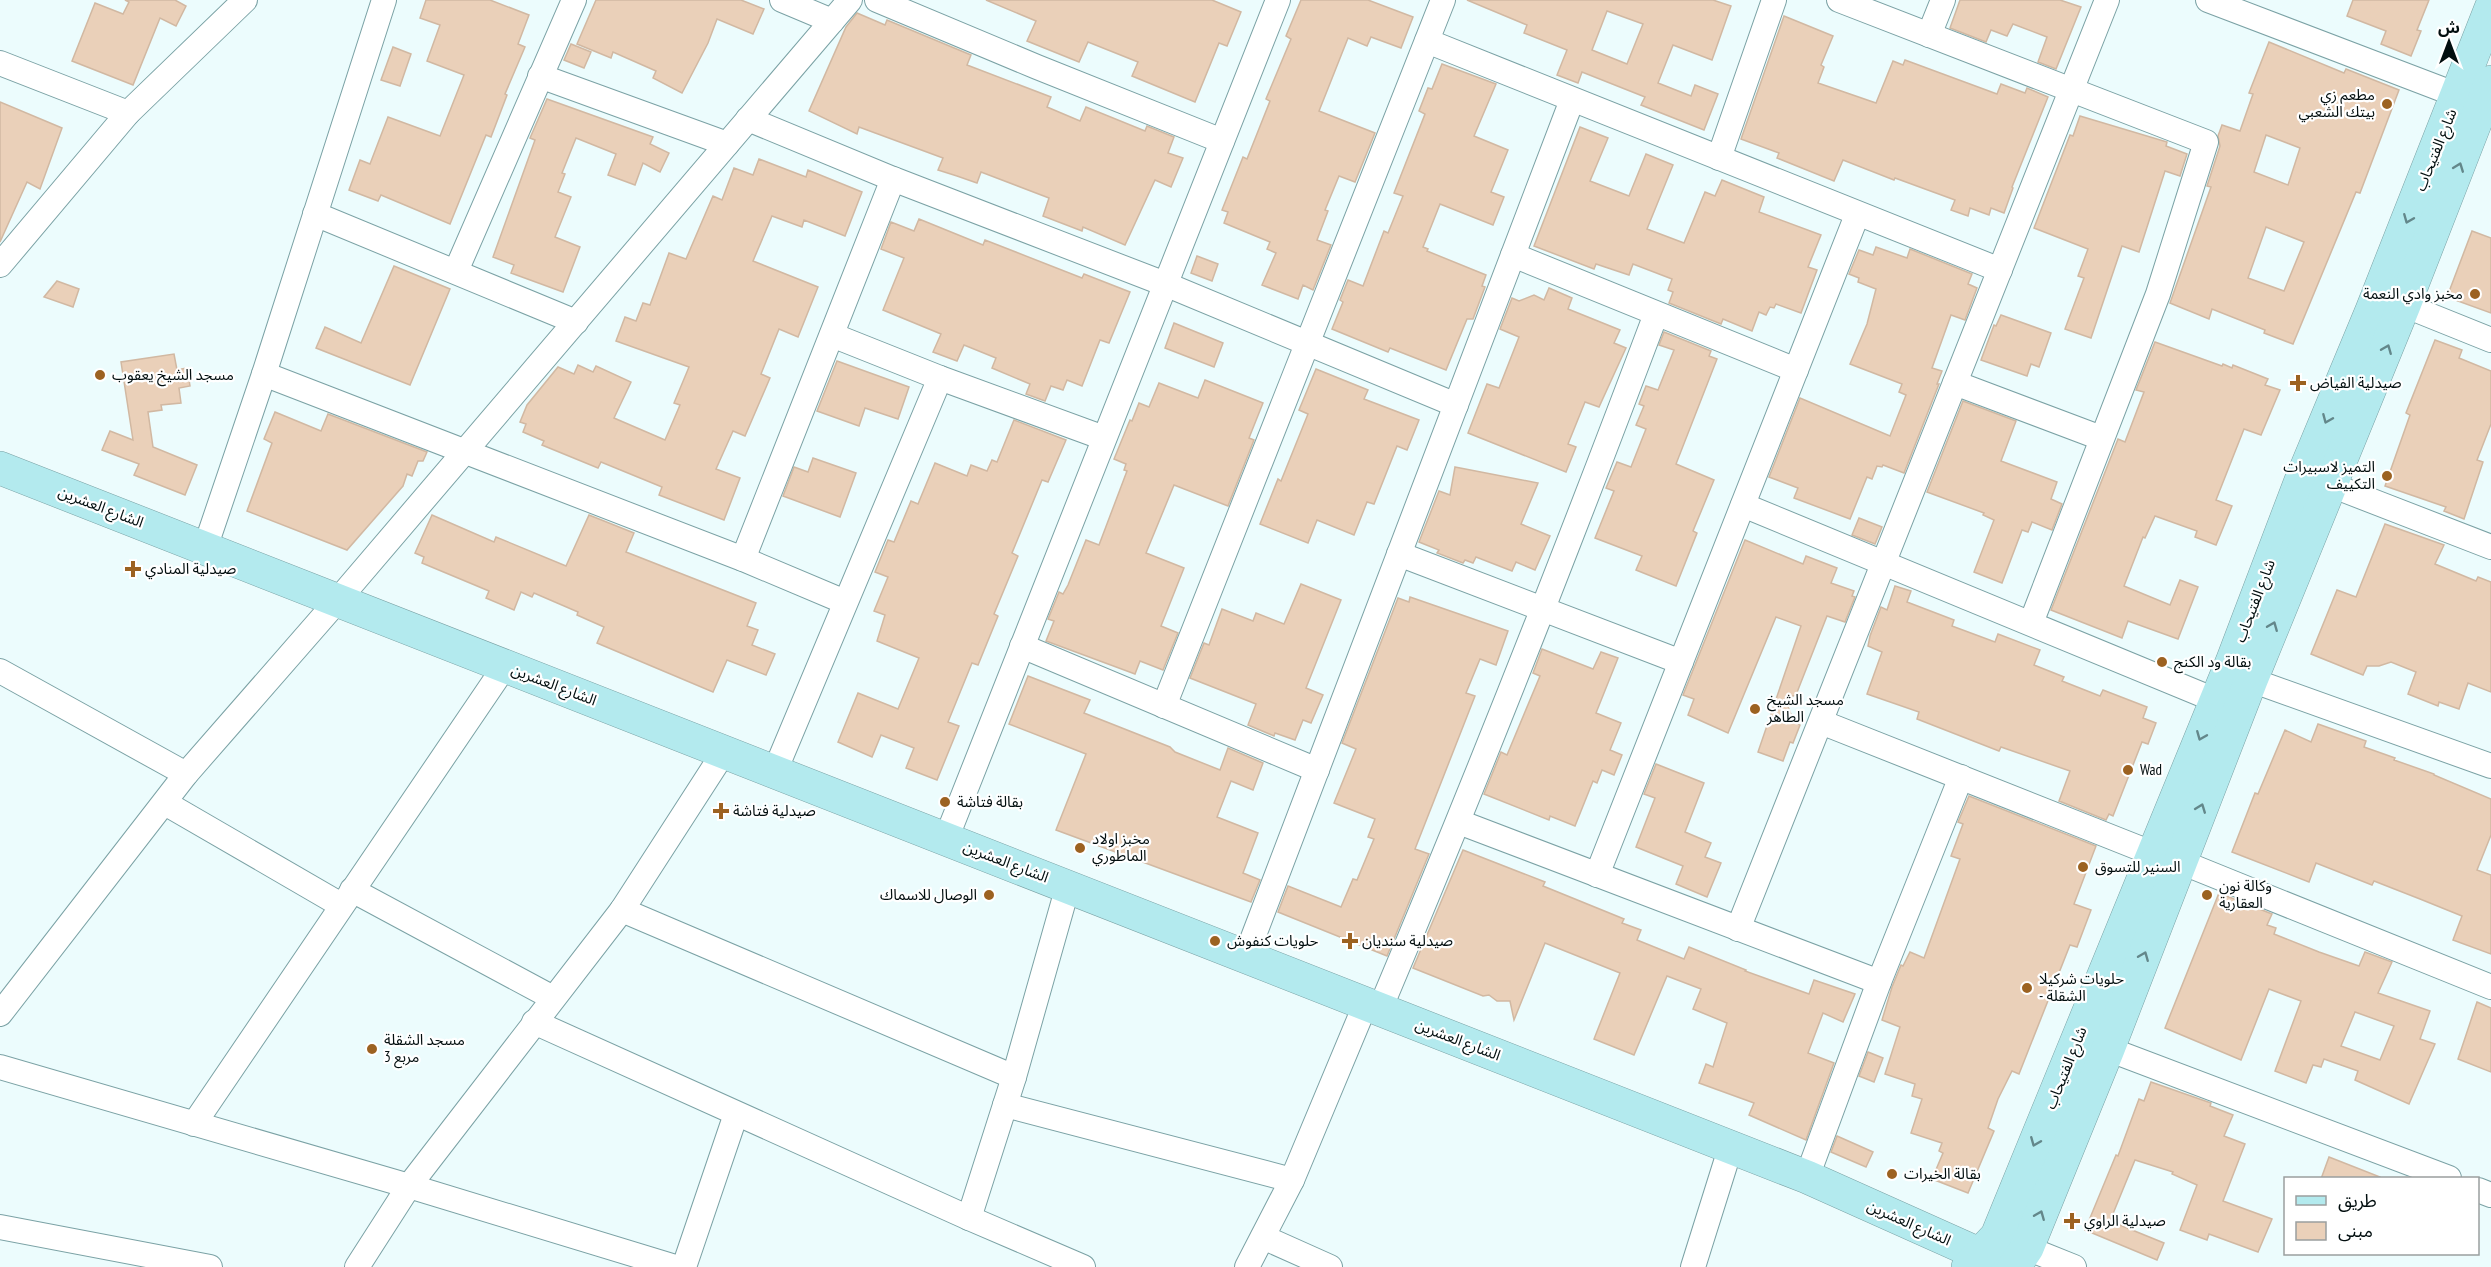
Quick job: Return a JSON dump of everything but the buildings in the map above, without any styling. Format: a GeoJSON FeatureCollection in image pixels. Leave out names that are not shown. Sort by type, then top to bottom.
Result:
{"type":"FeatureCollection","features":[{"type":"Feature","properties":{"kind":"main road","name":"شارع الفتيحاب"},"geometry":{"type":"LineString","coordinates":[[1999,1257],[2108,1049],[2215,700],[2491,8]]}},
{"type":"Feature","properties":{"kind":"main road","name":"شارع الفتيحاب"},"geometry":{"type":"LineString","coordinates":[[1999,1257],[2167,858],[2252,680],[2404,305],[2483,127],[2491,82]]}},
{"type":"Feature","properties":{"kind":"main road","name":"الشارع العشرين"},"geometry":{"type":"LineString","coordinates":[[0,468],[1731,1146],[1999,1257]]}},
{"type":"Feature","properties":{"kind":"street"},"geometry":{"type":"LineString","coordinates":[[3,254],[128,113],[245,0]]}},
{"type":"Feature","properties":{"kind":"street"},"geometry":{"type":"LineString","coordinates":[[205,548],[264,374],[384,0]]}},
{"type":"Feature","properties":{"kind":"street"},"geometry":{"type":"LineString","coordinates":[[456,271],[574,0]]}},
{"type":"Feature","properties":{"kind":"street"},"geometry":{"type":"LineString","coordinates":[[782,0],[832,21]]}},
{"type":"Feature","properties":{"kind":"street"},"geometry":{"type":"LineString","coordinates":[[0,1014],[186,774],[338,600],[850,0]]}},
{"type":"Feature","properties":{"kind":"street"},"geometry":{"type":"LineString","coordinates":[[877,0],[1222,141]]}},
{"type":"Feature","properties":{"kind":"street"},"geometry":{"type":"LineString","coordinates":[[946,839],[1278,0]]}},
{"type":"Feature","properties":{"kind":"street"},"geometry":{"type":"LineString","coordinates":[[1164,706],[1443,0]]}},
{"type":"Feature","properties":{"kind":"street"},"geometry":{"type":"LineString","coordinates":[[1719,159],[1774,0]]}},
{"type":"Feature","properties":{"kind":"street"},"geometry":{"type":"LineString","coordinates":[[1839,0],[2206,142],[2158,294],[2031,623]]}},
{"type":"Feature","properties":{"kind":"street"},"geometry":{"type":"LineString","coordinates":[[1929,34],[1943,0]]}},
{"type":"Feature","properties":{"kind":"street"},"geometry":{"type":"LineString","coordinates":[[1738,929],[2107,0]]}},
{"type":"Feature","properties":{"kind":"street"},"geometry":{"type":"LineString","coordinates":[[2208,0],[2457,95]]}},
{"type":"Feature","properties":{"kind":"street"},"geometry":{"type":"LineString","coordinates":[[1427,41],[1857,215],[2000,270]]}},
{"type":"Feature","properties":{"kind":"street"},"geometry":{"type":"LineString","coordinates":[[0,63],[128,113]]}},
{"type":"Feature","properties":{"kind":"street"},"geometry":{"type":"LineString","coordinates":[[540,76],[727,144]]}},
{"type":"Feature","properties":{"kind":"street"},"geometry":{"type":"LineString","coordinates":[[1246,956],[1572,100]]}},
{"type":"Feature","properties":{"kind":"street"},"geometry":{"type":"LineString","coordinates":[[748,119],[893,179],[1165,284],[1456,405]]}},
{"type":"Feature","properties":{"kind":"street"},"geometry":{"type":"LineString","coordinates":[[743,559],[893,179]]}},
{"type":"Feature","properties":{"kind":"street"},"geometry":{"type":"LineString","coordinates":[[315,214],[576,321]]}},
{"type":"Feature","properties":{"kind":"street"},"geometry":{"type":"LineString","coordinates":[[1598,875],[1857,215]]}},
{"type":"Feature","properties":{"kind":"street"},"geometry":{"type":"LineString","coordinates":[[1513,255],[1796,370]]}},
{"type":"Feature","properties":{"kind":"street"},"geometry":{"type":"LineString","coordinates":[[2404,305],[2491,340]]}},
{"type":"Feature","properties":{"kind":"street"},"geometry":{"type":"LineString","coordinates":[[1247,1267],[1292,1180],[1459,822],[1545,608],[1656,314]]}},
{"type":"Feature","properties":{"kind":"street"},"geometry":{"type":"LineString","coordinates":[[832,334],[940,378],[1104,438]]}},
{"type":"Feature","properties":{"kind":"street"},"geometry":{"type":"LineString","coordinates":[[264,374],[743,559],[845,603]]}},
{"type":"Feature","properties":{"kind":"street"},"geometry":{"type":"LineString","coordinates":[[775,771],[940,378]]}},
{"type":"Feature","properties":{"kind":"street"},"geometry":{"type":"LineString","coordinates":[[1955,382],[2101,438]]}},
{"type":"Feature","properties":{"kind":"street"},"geometry":{"type":"LineString","coordinates":[[2331,485],[2491,547]]}},
{"type":"Feature","properties":{"kind":"street"},"geometry":{"type":"LineString","coordinates":[[1743,505],[2215,700]]}},
{"type":"Feature","properties":{"kind":"street"},"geometry":{"type":"LineString","coordinates":[[1400,554],[1681,662]]}},
{"type":"Feature","properties":{"kind":"street"},"geometry":{"type":"LineString","coordinates":[[1022,646],[1317,770]]}},
{"type":"Feature","properties":{"kind":"street"},"geometry":{"type":"LineString","coordinates":[[194,1124],[505,666]]}},
{"type":"Feature","properties":{"kind":"street"},"geometry":{"type":"LineString","coordinates":[[0,670],[186,774]]}},
{"type":"Feature","properties":{"kind":"street"},"geometry":{"type":"LineString","coordinates":[[2252,680],[2491,766]]}},
{"type":"Feature","properties":{"kind":"street"},"geometry":{"type":"LineString","coordinates":[[1821,722],[2491,987]]}},
{"type":"Feature","properties":{"kind":"street"},"geometry":{"type":"LineString","coordinates":[[357,1267],[409,1186],[622,910],[724,752]]}},
{"type":"Feature","properties":{"kind":"street"},"geometry":{"type":"LineString","coordinates":[[1807,1177],[1879,982],[1961,777]]}},
{"type":"Feature","properties":{"kind":"street"},"geometry":{"type":"LineString","coordinates":[[165,803],[347,898],[553,998]]}},
{"type":"Feature","properties":{"kind":"street"},"geometry":{"type":"LineString","coordinates":[[1459,822],[1879,982]]}},
{"type":"Feature","properties":{"kind":"street"},"geometry":{"type":"LineString","coordinates":[[969,1218],[1014,1077],[1068,886]]}},
{"type":"Feature","properties":{"kind":"street"},"geometry":{"type":"LineString","coordinates":[[622,910],[1014,1077]]}},
{"type":"Feature","properties":{"kind":"street"},"geometry":{"type":"LineString","coordinates":[[534,1022],[1083,1267]]}},
{"type":"Feature","properties":{"kind":"street"},"geometry":{"type":"LineString","coordinates":[[2108,1049],[2445,1177]]}},
{"type":"Feature","properties":{"kind":"street"},"geometry":{"type":"LineString","coordinates":[[0,1067],[409,1186],[675,1267]]}},
{"type":"Feature","properties":{"kind":"street"},"geometry":{"type":"LineString","coordinates":[[1005,1105],[1292,1180]]}},
{"type":"Feature","properties":{"kind":"street"},"geometry":{"type":"LineString","coordinates":[[684,1267],[736,1114]]}},
{"type":"Feature","properties":{"kind":"street"},"geometry":{"type":"LineString","coordinates":[[1693,1267],[1731,1146]]}},
{"type":"Feature","properties":{"kind":"street"},"geometry":{"type":"LineString","coordinates":[[0,1227],[210,1267]]}},
{"type":"Feature","properties":{"kind":"street"},"geometry":{"type":"LineString","coordinates":[[1263,1237],[1329,1267]]}},
{"type":"Feature","properties":{"kind":"street"},"geometry":{"type":"LineString","coordinates":[[1999,1257],[2074,1267]]}},
{"type":"Feature","properties":{"kind":"place","name":"مطعم زي بيتك الشعبي"},"geometry":{"type":"Point","coordinates":[2387,104]}},
{"type":"Feature","properties":{"kind":"place","name":"مخبز وادي النعمة"},"geometry":{"type":"Point","coordinates":[2475,294]}},
{"type":"Feature","properties":{"kind":"place","name":"مسجد الشيخ يعقوب"},"geometry":{"type":"Point","coordinates":[100,375]}},
{"type":"Feature","properties":{"kind":"place","name":"صيدلية الفياض"},"geometry":{"type":"Point","coordinates":[2298,383]}},
{"type":"Feature","properties":{"kind":"place","name":"التميز لاسبيرات التكييف"},"geometry":{"type":"Point","coordinates":[2387,476]}},
{"type":"Feature","properties":{"kind":"place","name":"صيدلية المنادي"},"geometry":{"type":"Point","coordinates":[133,569]}},
{"type":"Feature","properties":{"kind":"place","name":"بقالة ود الكنج"},"geometry":{"type":"Point","coordinates":[2162,662]}},
{"type":"Feature","properties":{"kind":"place","name":"مسجد الشيخ الطاهر"},"geometry":{"type":"Point","coordinates":[1755,709]}},
{"type":"Feature","properties":{"kind":"place","name":"Wad"},"geometry":{"type":"Point","coordinates":[2128,770]}},
{"type":"Feature","properties":{"kind":"place","name":"بقالة فتاشة"},"geometry":{"type":"Point","coordinates":[945,802]}},
{"type":"Feature","properties":{"kind":"place","name":"صيدلية فتاشة"},"geometry":{"type":"Point","coordinates":[721,811]}},
{"type":"Feature","properties":{"kind":"place","name":"مخبز اولاد الماطوري"},"geometry":{"type":"Point","coordinates":[1080,848]}},
{"type":"Feature","properties":{"kind":"place","name":"السنير للتسوق"},"geometry":{"type":"Point","coordinates":[2083,867]}},
{"type":"Feature","properties":{"kind":"place","name":"الوصال للاسماك"},"geometry":{"type":"Point","coordinates":[989,895]}},
{"type":"Feature","properties":{"kind":"place","name":"وكالة نون العقارية"},"geometry":{"type":"Point","coordinates":[2207,895]}},
{"type":"Feature","properties":{"kind":"place","name":"حلويات كنفوش"},"geometry":{"type":"Point","coordinates":[1215,941]}},
{"type":"Feature","properties":{"kind":"place","name":"صيدلية سنديان"},"geometry":{"type":"Point","coordinates":[1350,941]}},
{"type":"Feature","properties":{"kind":"place","name":"حلويات شركيلا - الشقلة"},"geometry":{"type":"Point","coordinates":[2027,988]}},
{"type":"Feature","properties":{"kind":"place","name":"مسجد الشقلة مربع 3"},"geometry":{"type":"Point","coordinates":[372,1049]}},
{"type":"Feature","properties":{"kind":"place","name":"بقالة الخيرات"},"geometry":{"type":"Point","coordinates":[1892,1174]}},
{"type":"Feature","properties":{"kind":"place","name":"صيدلية الراوي"},"geometry":{"type":"Point","coordinates":[2072,1221]}}]}
